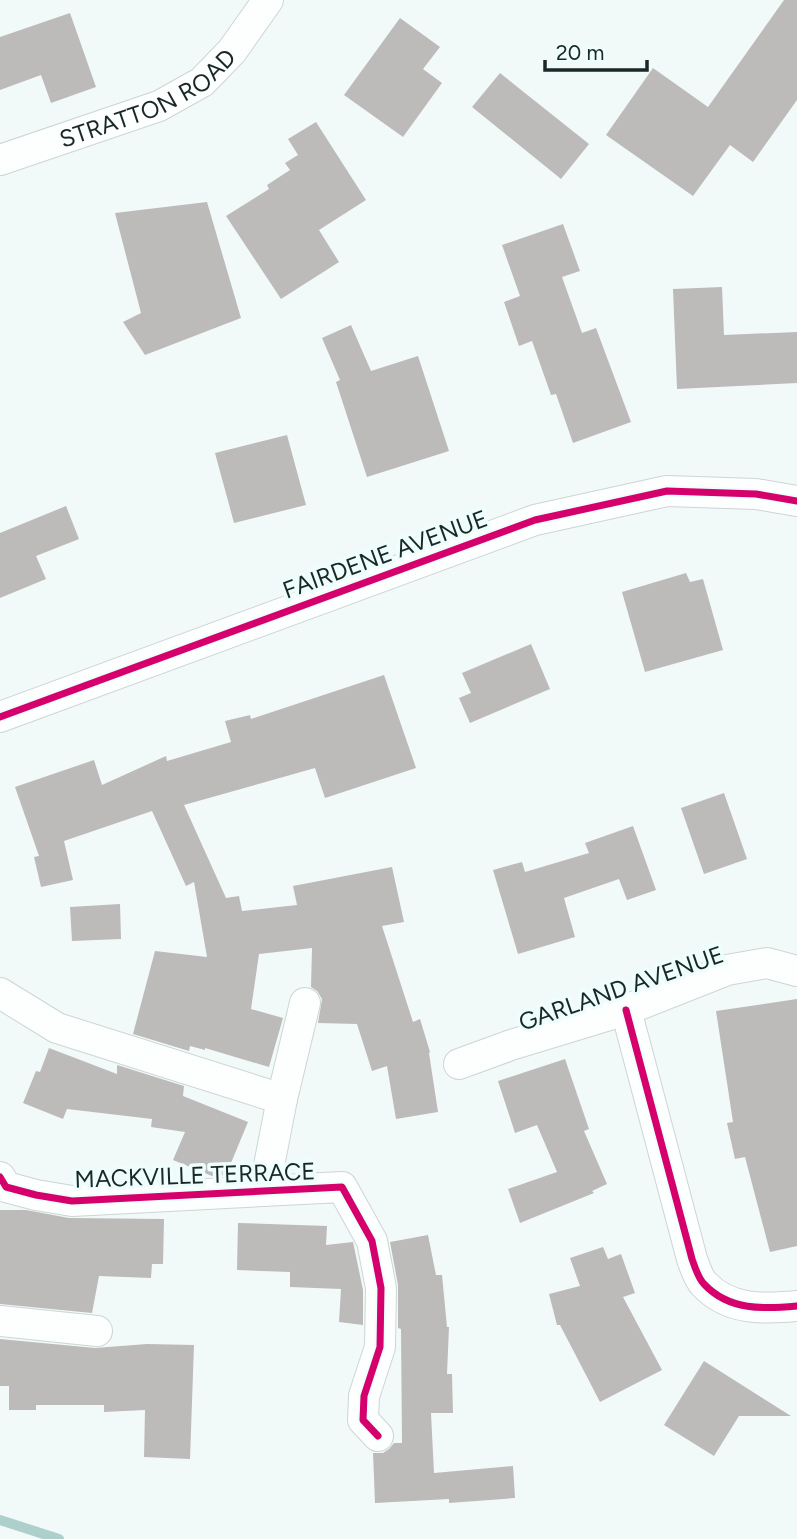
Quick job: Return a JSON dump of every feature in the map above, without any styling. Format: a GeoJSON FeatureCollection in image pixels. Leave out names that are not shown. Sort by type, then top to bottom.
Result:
{"type":"FeatureCollection","features":[{"type":"Feature","properties":{"kind":"street","name":"STRATTON ROAD"},"geometry":{"type":"LineString","coordinates":[[0,160],[159,106],[202,82],[232,51],[268,0]]}},
{"type":"Feature","properties":{"kind":"street","name":"FAIRDENE AVENUE"},"geometry":{"type":"LineString","coordinates":[[0,717],[535,520],[667,491],[756,494],[797,501]]}},
{"type":"Feature","properties":{"kind":"street","name":"GARLAND AVENUE"},"geometry":{"type":"LineString","coordinates":[[459,1064],[626,1010],[727,970],[767,963],[797,971]]}},
{"type":"Feature","properties":{"kind":"street"},"geometry":{"type":"LineString","coordinates":[[0,993],[57,1028],[282,1099]]}},
{"type":"Feature","properties":{"kind":"street"},"geometry":{"type":"LineString","coordinates":[[264,1191],[305,1003]]}},
{"type":"Feature","properties":{"kind":"street"},"geometry":{"type":"LineString","coordinates":[[626,1010],[692,1259],[702,1283],[722,1299],[742,1306],[767,1309],[797,1306]]}},
{"type":"Feature","properties":{"kind":"street","name":"MACKVILLE TERRACE"},"geometry":{"type":"LineString","coordinates":[[2,1189],[72,1201],[342,1188],[372,1241],[381,1288],[380,1347],[364,1396],[363,1420],[378,1437]]}},
{"type":"Feature","properties":{"kind":"street"},"geometry":{"type":"LineString","coordinates":[[0,1321],[97,1331]]}},
{"type":"Feature","properties":{"kind":"building"},"geometry":{"type":"Polygon","coordinates":[[[784,0],[797,0],[797,100],[753,162],[730,145],[693,196],[606,135],[653,68],[708,107],[784,0]]]}},
{"type":"Feature","properties":{"kind":"building"},"geometry":{"type":"Polygon","coordinates":[[[70,13],[96,87],[51,103],[41,75],[0,90],[0,37],[70,13]]]}},
{"type":"Feature","properties":{"kind":"building"},"geometry":{"type":"Polygon","coordinates":[[[400,18],[440,47],[423,69],[442,83],[403,137],[344,95],[400,18]]]}},
{"type":"Feature","properties":{"kind":"building"},"geometry":{"type":"Polygon","coordinates":[[[500,73],[589,144],[561,179],[472,107],[500,73]]]}},
{"type":"Feature","properties":{"kind":"building"},"geometry":{"type":"Polygon","coordinates":[[[316,122],[366,200],[319,230],[339,262],[281,299],[226,216],[269,189],[267,185],[290,170],[285,163],[298,155],[288,139],[316,122]]]}},
{"type":"Feature","properties":{"kind":"building"},"geometry":{"type":"Polygon","coordinates":[[[207,202],[241,318],[145,355],[123,322],[141,313],[115,213],[207,202]]]}},
{"type":"Feature","properties":{"kind":"building"},"geometry":{"type":"Polygon","coordinates":[[[563,224],[580,271],[562,277],[582,333],[596,328],[631,422],[573,443],[556,394],[551,395],[532,341],[519,346],[504,302],[520,296],[502,245],[563,224]]]}},
{"type":"Feature","properties":{"kind":"building"},"geometry":{"type":"Polygon","coordinates":[[[722,287],[724,335],[797,332],[797,383],[677,389],[673,289],[722,287]]]}},
{"type":"Feature","properties":{"kind":"building"},"geometry":{"type":"Polygon","coordinates":[[[351,325],[371,371],[418,356],[449,451],[367,477],[336,382],[340,380],[322,338],[351,325]]]}},
{"type":"Feature","properties":{"kind":"building"},"geometry":{"type":"Polygon","coordinates":[[[287,435],[306,505],[234,523],[215,453],[287,435]]]}},
{"type":"Feature","properties":{"kind":"building"},"geometry":{"type":"Polygon","coordinates":[[[66,506],[79,539],[36,556],[46,579],[0,598],[0,533],[66,506]]]}},
{"type":"Feature","properties":{"kind":"building"},"geometry":{"type":"Polygon","coordinates":[[[686,573],[690,582],[703,579],[723,650],[645,672],[622,592],[686,573]]]}},
{"type":"Feature","properties":{"kind":"building"},"geometry":{"type":"Polygon","coordinates":[[[531,644],[550,689],[470,723],[459,698],[471,693],[462,673],[531,644]]]}},
{"type":"Feature","properties":{"kind":"building"},"geometry":{"type":"Polygon","coordinates":[[[384,675],[416,768],[325,798],[315,768],[184,805],[226,898],[239,896],[242,911],[297,905],[293,886],[392,867],[404,922],[382,926],[413,1022],[420,1019],[430,1052],[438,1112],[396,1119],[387,1066],[372,1071],[357,1024],[318,1023],[322,999],[311,987],[312,948],[259,954],[251,1009],[283,1018],[269,1067],[205,1048],[190,1046],[189,1051],[133,1034],[155,951],[207,957],[194,882],[186,886],[152,811],[64,841],[73,880],[41,887],[34,857],[39,856],[15,787],[94,760],[102,785],[166,756],[167,761],[231,742],[225,721],[250,715],[251,719],[384,675]]]}},
{"type":"Feature","properties":{"kind":"building"},"geometry":{"type":"Polygon","coordinates":[[[724,793],[747,859],[704,874],[681,808],[724,793]]]}},
{"type":"Feature","properties":{"kind":"building"},"geometry":{"type":"Polygon","coordinates":[[[633,826],[656,890],[627,900],[619,879],[564,898],[575,937],[518,954],[493,870],[522,862],[525,872],[589,853],[585,843],[633,826]]]}},
{"type":"Feature","properties":{"kind":"building"},"geometry":{"type":"Polygon","coordinates":[[[120,904],[121,939],[72,941],[70,907],[120,904]]]}},
{"type":"Feature","properties":{"kind":"building"},"geometry":{"type":"Polygon","coordinates":[[[797,999],[797,1246],[770,1252],[745,1157],[735,1159],[727,1123],[733,1122],[716,1011],[797,999]]]}},
{"type":"Feature","properties":{"kind":"building"},"geometry":{"type":"Polygon","coordinates":[[[49,1048],[117,1074],[117,1065],[184,1086],[183,1096],[248,1122],[226,1175],[212,1176],[173,1160],[185,1132],[151,1127],[152,1119],[67,1109],[63,1119],[23,1103],[36,1071],[40,1072],[49,1048]]]}},
{"type":"Feature","properties":{"kind":"building"},"geometry":{"type":"Polygon","coordinates":[[[565,1059],[589,1129],[584,1131],[607,1184],[592,1191],[594,1193],[520,1223],[508,1189],[557,1172],[537,1125],[515,1133],[498,1081],[565,1059]]]}},
{"type":"Feature","properties":{"kind":"building"},"geometry":{"type":"Polygon","coordinates":[[[0,1210],[26,1210],[69,1218],[164,1219],[163,1264],[152,1264],[151,1278],[99,1276],[92,1313],[0,1304],[0,1210]]]}},
{"type":"Feature","properties":{"kind":"building"},"geometry":{"type":"Polygon","coordinates":[[[238,1223],[327,1226],[326,1245],[353,1242],[363,1290],[363,1325],[339,1322],[341,1289],[290,1287],[290,1272],[237,1270],[238,1223]]]}},
{"type":"Feature","properties":{"kind":"building"},"geometry":{"type":"Polygon","coordinates":[[[428,1235],[436,1275],[442,1275],[449,1327],[447,1374],[452,1374],[453,1413],[431,1413],[434,1473],[513,1466],[515,1498],[449,1503],[449,1499],[375,1503],[373,1453],[383,1453],[394,1443],[402,1443],[401,1329],[398,1328],[398,1285],[390,1242],[428,1235]]]}},
{"type":"Feature","properties":{"kind":"building"},"geometry":{"type":"Polygon","coordinates":[[[603,1247],[608,1259],[621,1254],[635,1293],[623,1297],[662,1370],[600,1402],[560,1325],[557,1325],[549,1294],[580,1286],[570,1258],[603,1247]]]}},
{"type":"Feature","properties":{"kind":"building"},"geometry":{"type":"Polygon","coordinates":[[[0,1339],[95,1348],[147,1344],[194,1345],[190,1459],[144,1457],[145,1410],[104,1412],[104,1405],[36,1405],[36,1410],[9,1410],[9,1386],[0,1386],[0,1339]]]}},
{"type":"Feature","properties":{"kind":"building"},"geometry":{"type":"Polygon","coordinates":[[[704,1361],[791,1416],[739,1416],[714,1456],[664,1425],[704,1361]]]}},
{"type":"Feature","properties":{"kind":"waterway"},"geometry":{"type":"LineString","coordinates":[[0,1520],[59,1539]]}},
{"type":"Feature","properties":{"kind":"cycle path"},"geometry":{"type":"LineString","coordinates":[[0,717],[535,520],[667,491],[756,494],[797,501]]}},
{"type":"Feature","properties":{"kind":"cycle path"},"geometry":{"type":"LineString","coordinates":[[626,1010],[692,1259],[700,1279],[714,1293],[736,1304],[772,1308],[797,1306]]}},
{"type":"Feature","properties":{"kind":"cycle path"},"geometry":{"type":"LineString","coordinates":[[0,1177],[6,1187],[72,1201],[342,1187],[372,1241],[381,1288],[380,1347],[364,1396],[363,1420],[378,1436]]}}]}
